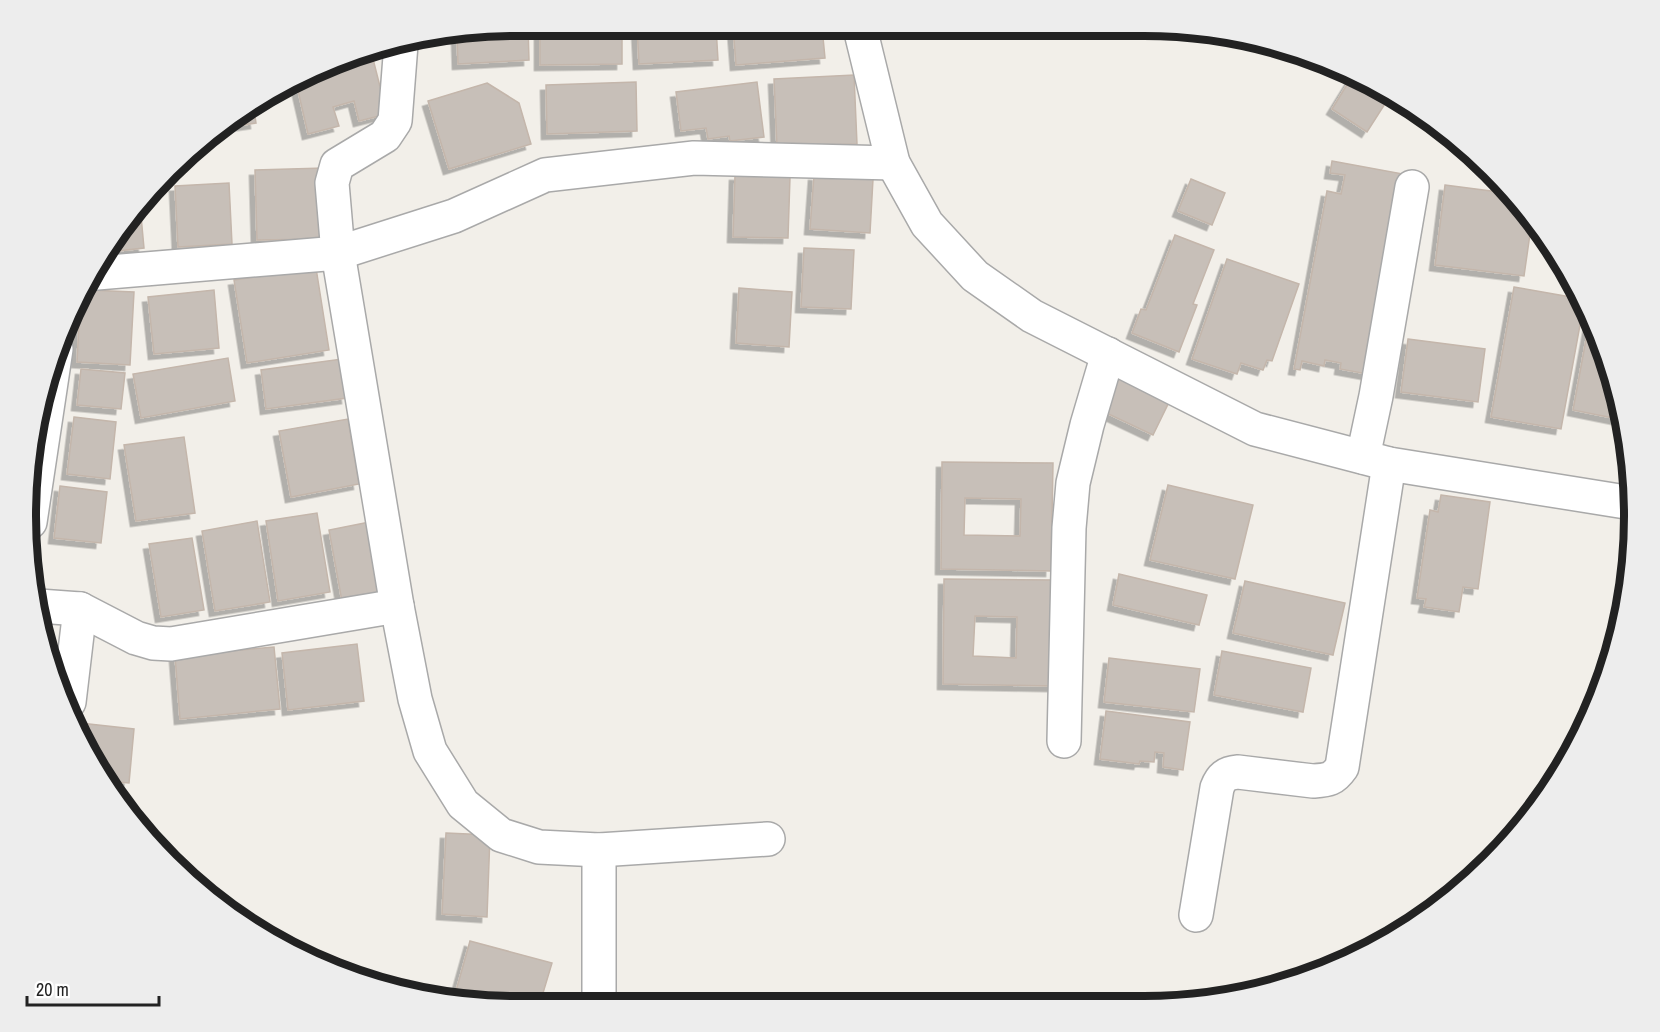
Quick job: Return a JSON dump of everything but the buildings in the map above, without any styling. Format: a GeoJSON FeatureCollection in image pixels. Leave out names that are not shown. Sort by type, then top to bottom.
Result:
{"type":"FeatureCollection","features":[{"type":"Feature","properties":{"kind":"street"},"geometry":{"type":"LineString","coordinates":[[862,36],[893,163],[927,224],[975,276],[1032,316],[1255,429],[1376,461],[1624,502]]}},
{"type":"Feature","properties":{"kind":"street"},"geometry":{"type":"LineString","coordinates":[[401,50],[395,121],[385,136],[337,165],[332,183],[338,253],[397,606],[415,699],[430,751],[463,804],[501,835],[539,847],[599,849],[768,839]]}},
{"type":"Feature","properties":{"kind":"street"},"geometry":{"type":"LineString","coordinates":[[102,273],[338,253],[454,216],[545,175],[694,158],[893,163]]}},
{"type":"Feature","properties":{"kind":"street"},"geometry":{"type":"LineString","coordinates":[[1196,915],[1216,788],[1220,779],[1228,773],[1238,772],[1313,781],[1326,780],[1332,778],[1342,767],[1376,461],[1376,396],[1412,187]]}},
{"type":"Feature","properties":{"kind":"street"},"geometry":{"type":"LineString","coordinates":[[1064,741],[1069,528],[1073,483],[1108,354]]}},
{"type":"Feature","properties":{"kind":"street"},"geometry":{"type":"LineString","coordinates":[[39,460],[45,422]]}},
{"type":"Feature","properties":{"kind":"street"},"geometry":{"type":"LineString","coordinates":[[44,606],[80,609],[136,638],[153,643],[171,644],[397,606]]}},
{"type":"Feature","properties":{"kind":"street"},"geometry":{"type":"LineString","coordinates":[[70,693],[80,609]]}},
{"type":"Feature","properties":{"kind":"street"},"geometry":{"type":"LineString","coordinates":[[599,849],[599,996]]}}]}
